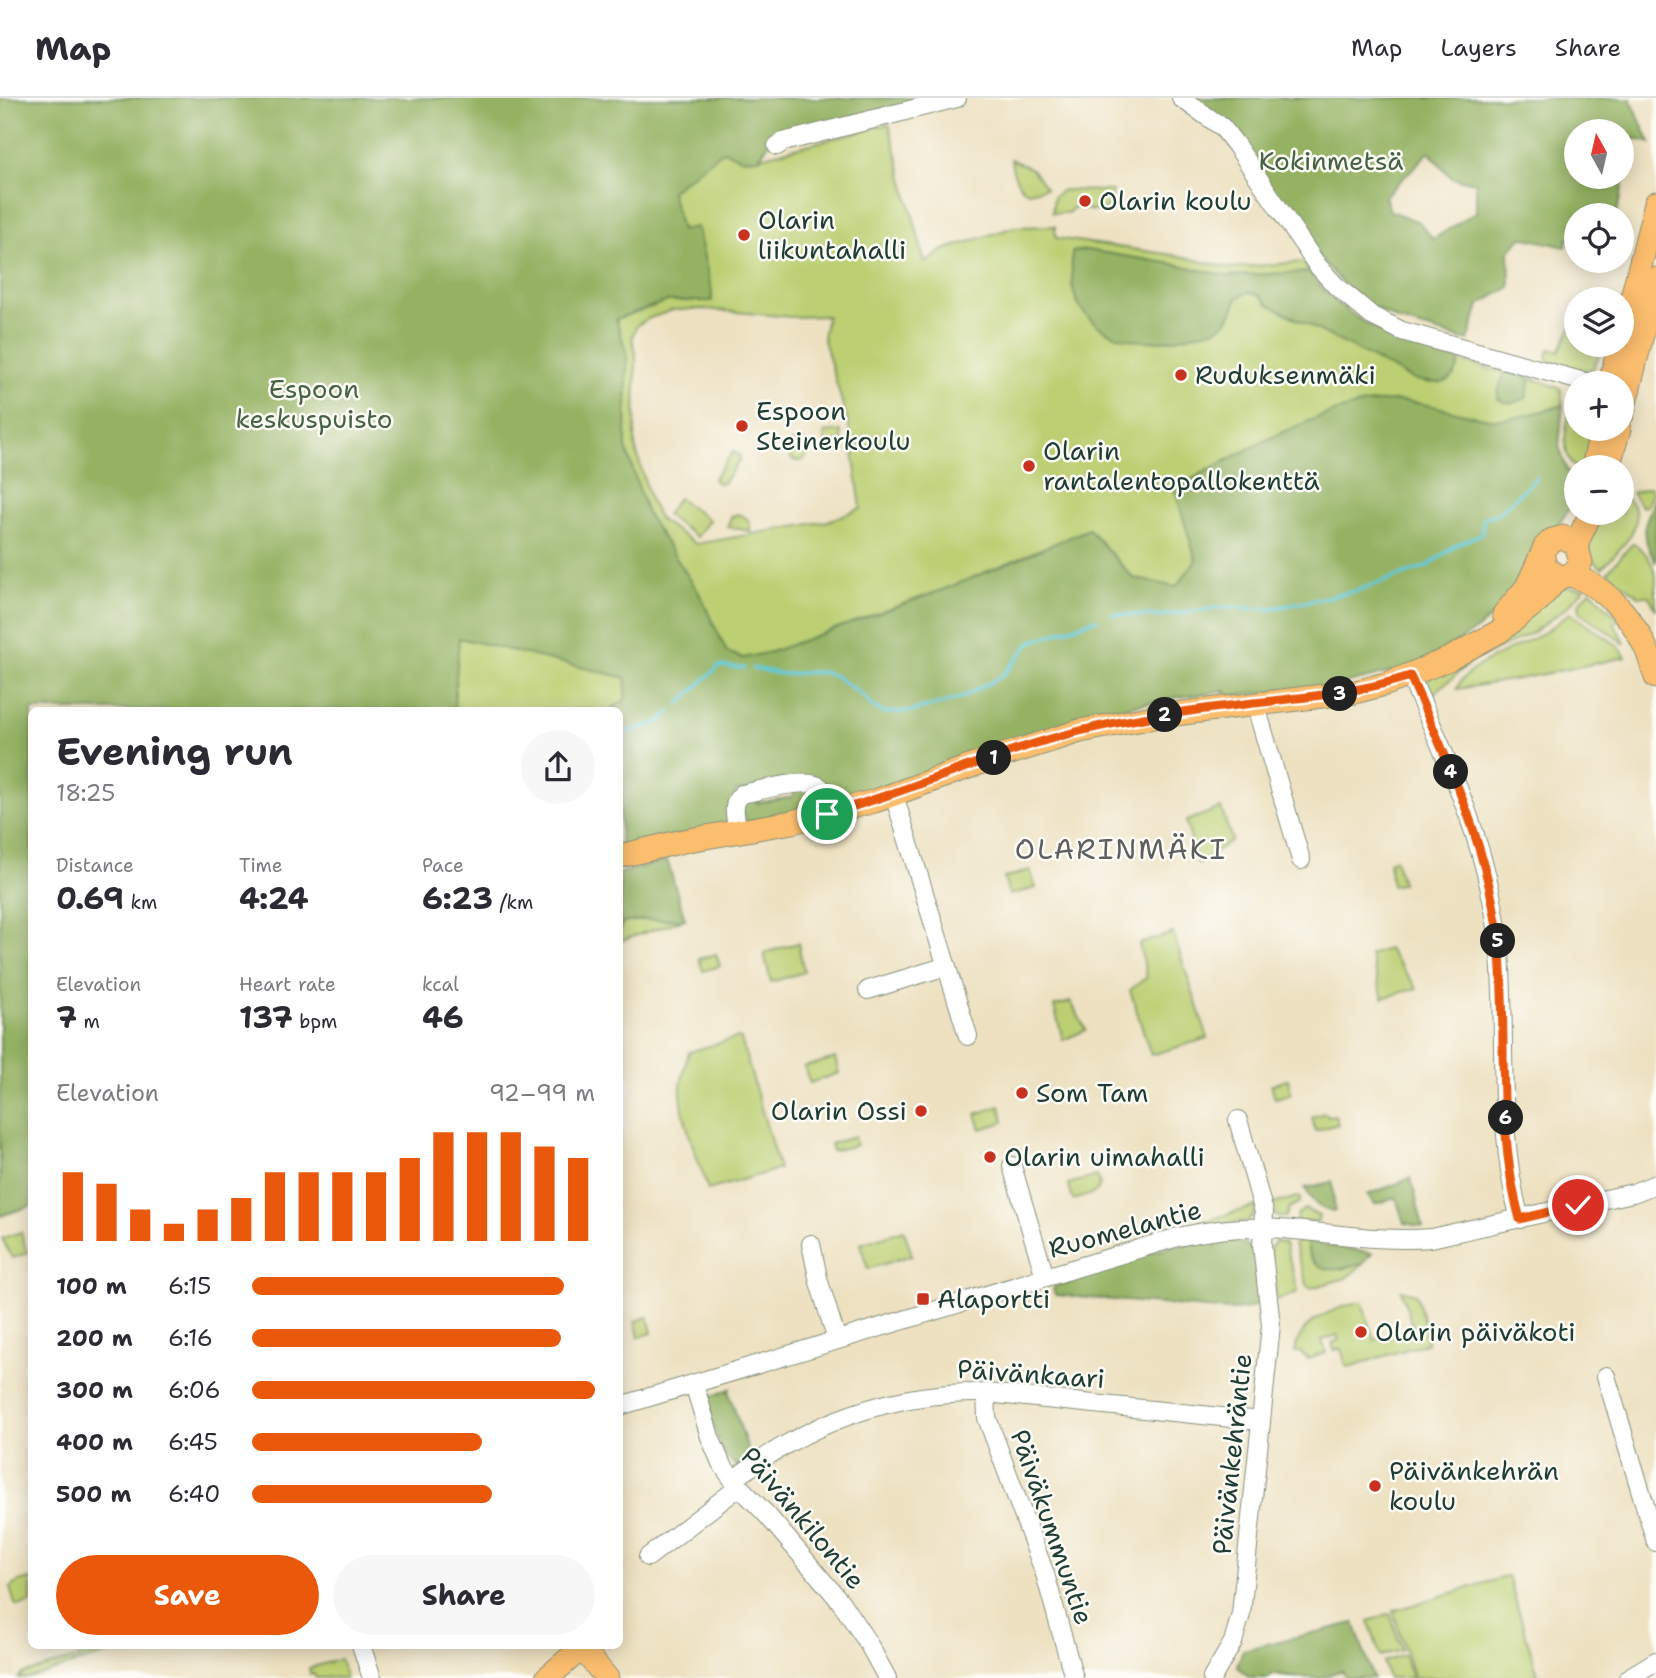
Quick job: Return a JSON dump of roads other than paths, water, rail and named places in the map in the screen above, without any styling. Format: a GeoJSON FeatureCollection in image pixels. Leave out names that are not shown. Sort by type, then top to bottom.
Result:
{"type":"FeatureCollection","features":[{"type":"Feature","properties":{"kind":"main road"},"geometry":{"type":"LineString","coordinates":[[1634,290],[1656,203]]}},
{"type":"Feature","properties":{"kind":"main road"},"geometry":{"type":"LineString","coordinates":[[1628,371],[1656,279]]}},
{"type":"Feature","properties":{"kind":"main road"},"geometry":{"type":"LineString","coordinates":[[1570,558],[1575,525]]}},
{"type":"Feature","properties":{"kind":"main road"},"geometry":{"type":"LineString","coordinates":[[623,855],[827,814],[894,795],[1080,730],[1159,716],[1355,692],[1410,676],[1449,659],[1500,631],[1539,600],[1570,558],[1585,525]]}},
{"type":"Feature","properties":{"kind":"main road"},"geometry":{"type":"LineString","coordinates":[[1478,641],[1527,587],[1549,543],[1590,568],[1624,594],[1650,629],[1656,642]]}},
{"type":"Feature","properties":{"kind":"main road"},"geometry":{"type":"LineString","coordinates":[[1570,558],[1631,621],[1646,648],[1656,677]]}},
{"type":"Feature","properties":{"kind":"main road"},"geometry":{"type":"LineString","coordinates":[[529,1678],[577,1649]]}},
{"type":"Feature","properties":{"kind":"main road"},"geometry":{"type":"LineString","coordinates":[[547,1678],[579,1649]]}},
{"type":"Feature","properties":{"kind":"main road"},"geometry":{"type":"LineString","coordinates":[[584,1649],[607,1678]]}},
{"type":"Feature","properties":{"kind":"main road"},"geometry":{"type":"LineString","coordinates":[[586,1649],[624,1678]]}},
{"type":"Feature","properties":{"kind":"street"},"geometry":{"type":"LineString","coordinates":[[777,146],[783,142],[957,98]]}},
{"type":"Feature","properties":{"kind":"street"},"geometry":{"type":"LineString","coordinates":[[1181,98],[1222,127],[1317,265],[1335,285],[1372,316],[1402,331],[1564,376]]}},
{"type":"Feature","properties":{"kind":"street"},"geometry":{"type":"LineString","coordinates":[[1410,676],[1475,832],[1490,888],[1500,954],[1508,1171],[1520,1219]]}},
{"type":"Feature","properties":{"kind":"street"},"geometry":{"type":"LineString","coordinates":[[1255,703],[1301,860]]}},
{"type":"Feature","properties":{"kind":"street"},"geometry":{"type":"LineString","coordinates":[[738,831],[734,804],[741,794],[810,783],[821,788],[827,814]]}},
{"type":"Feature","properties":{"kind":"street"},"geometry":{"type":"LineString","coordinates":[[894,795],[968,1036]]}},
{"type":"Feature","properties":{"kind":"street"},"geometry":{"type":"LineString","coordinates":[[868,990],[947,966]]}},
{"type":"Feature","properties":{"kind":"street","name":"Päivänkehräntie"},"geometry":{"type":"LineString","coordinates":[[1212,1678],[1233,1642],[1241,1617],[1271,1325],[1269,1289],[1263,1256],[1262,1201],[1238,1120]]}},
{"type":"Feature","properties":{"kind":"street"},"geometry":{"type":"LineString","coordinates":[[1012,1166],[1045,1277]]}},
{"type":"Feature","properties":{"kind":"street","name":"Ruomelantie"},"geometry":{"type":"LineString","coordinates":[[623,1405],[1178,1237],[1212,1231],[1263,1228],[1413,1239],[1520,1219],[1656,1184]]}},
{"type":"Feature","properties":{"kind":"street"},"geometry":{"type":"LineString","coordinates":[[811,1244],[819,1282],[837,1340]]}},
{"type":"Feature","properties":{"kind":"street"},"geometry":{"type":"LineString","coordinates":[[1606,1376],[1656,1542]]}},
{"type":"Feature","properties":{"kind":"street","name":"Päivänkilontie"},"geometry":{"type":"LineString","coordinates":[[694,1384],[715,1451],[736,1484],[840,1601],[887,1678]]}},
{"type":"Feature","properties":{"kind":"street","name":"Päivänkaari"},"geometry":{"type":"LineString","coordinates":[[648,1557],[766,1456],[808,1431],[907,1399],[986,1393],[1261,1421]]}},
{"type":"Feature","properties":{"kind":"street","name":"Päiväkummuntie"},"geometry":{"type":"LineString","coordinates":[[986,1393],[987,1418],[1038,1552],[1074,1678]]}},
{"type":"Feature","properties":{"kind":"street"},"geometry":{"type":"LineString","coordinates":[[362,1649],[372,1678]]}},
{"type":"Feature","properties":{"kind":"street"},"geometry":{"type":"LineString","coordinates":[[1628,1678],[1656,1661]]}},
{"type":"Feature","properties":{"kind":"waterway"},"geometry":{"type":"LineString","coordinates":[[1112,614],[1159,616],[1224,607],[1270,609],[1356,591],[1428,566],[1456,545],[1481,534],[1484,517],[1496,515],[1537,477]]}},
{"type":"Feature","properties":{"kind":"waterway"},"geometry":{"type":"LineString","coordinates":[[753,668],[781,674],[822,672],[835,676],[884,713],[913,711],[961,698],[1002,676],[1031,642],[1097,619]]}},
{"type":"Feature","properties":{"kind":"waterway"},"geometry":{"type":"LineString","coordinates":[[679,704],[719,666],[744,668]]}},
{"type":"Feature","properties":{"kind":"waterway"},"geometry":{"type":"LineString","coordinates":[[623,733],[660,722],[670,712]]}},
{"type":"Feature","properties":{"kind":"place","name":"Olarin koulu"},"geometry":{"type":"Point","coordinates":[1085,201]}},
{"type":"Feature","properties":{"kind":"place","name":"Olarin liikuntahalli"},"geometry":{"type":"Point","coordinates":[744,235]}},
{"type":"Feature","properties":{"kind":"place","name":"Ruduksenmäki"},"geometry":{"type":"Point","coordinates":[1181,375]}},
{"type":"Feature","properties":{"kind":"place","name":"Espoon Steinerkoulu"},"geometry":{"type":"Point","coordinates":[742,426]}},
{"type":"Feature","properties":{"kind":"place","name":"Olarin rantalentopallokenttä"},"geometry":{"type":"Point","coordinates":[1029,466]}},
{"type":"Feature","properties":{"kind":"place","name":"Som Tam"},"geometry":{"type":"Point","coordinates":[1022,1093]}},
{"type":"Feature","properties":{"kind":"place","name":"Olarin Ossi"},"geometry":{"type":"Point","coordinates":[921,1111]}},
{"type":"Feature","properties":{"kind":"place","name":"Olarin uimahalli"},"geometry":{"type":"Point","coordinates":[990,1157]}},
{"type":"Feature","properties":{"kind":"place","name":"Alaportti"},"geometry":{"type":"Point","coordinates":[923,1299]}},
{"type":"Feature","properties":{"kind":"place","name":"Olarin päiväkoti"},"geometry":{"type":"Point","coordinates":[1361,1332]}},
{"type":"Feature","properties":{"kind":"place","name":"Päivänkehrän koulu"},"geometry":{"type":"Point","coordinates":[1375,1486]}},
{"type":"Feature","properties":{"kind":"district","name":"OLARINMÄKI"},"geometry":{"type":"Point","coordinates":[1121,849]}},
{"type":"Feature","properties":{"kind":"park label","name":"Kokinmetsä"},"geometry":{"type":"Point","coordinates":[1331,161]}},
{"type":"Feature","properties":{"kind":"park label","name":"Espoon keskuspuisto"},"geometry":{"type":"Point","coordinates":[314,404]}}]}
